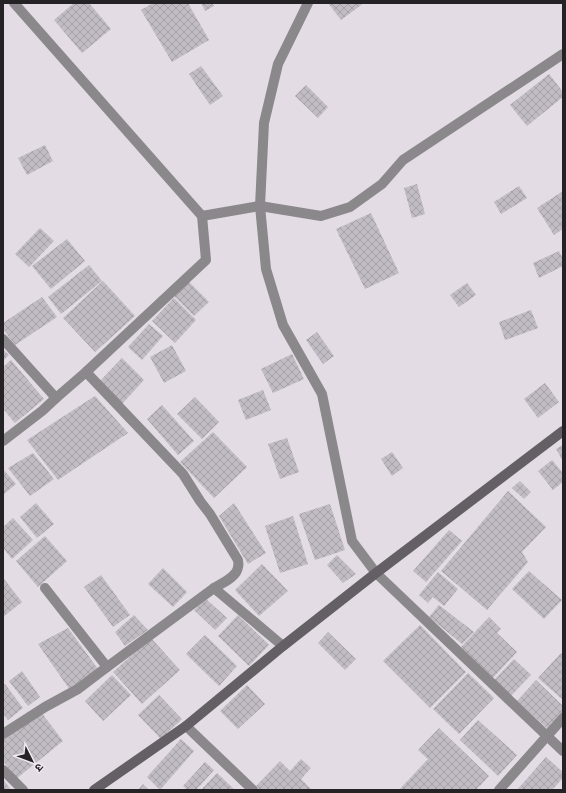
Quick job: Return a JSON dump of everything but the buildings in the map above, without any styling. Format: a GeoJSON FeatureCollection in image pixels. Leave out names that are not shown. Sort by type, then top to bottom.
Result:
{"type":"FeatureCollection","features":[{"type":"Feature","properties":{"kind":"main road"},"geometry":{"type":"LineString","coordinates":[[94,790],[186,726],[283,646],[376,573],[563,431]]}},
{"type":"Feature","properties":{"kind":"street"},"geometry":{"type":"LineString","coordinates":[[3,441],[42,411],[86,372],[206,260],[202,216],[14,3]]}},
{"type":"Feature","properties":{"kind":"street"},"geometry":{"type":"LineString","coordinates":[[308,3],[278,64],[272,86],[264,124],[260,206],[266,268],[283,325],[322,394],[352,541],[376,573],[563,750]]}},
{"type":"Feature","properties":{"kind":"street"},"geometry":{"type":"LineString","coordinates":[[202,216],[260,206],[321,216],[350,207],[382,184],[403,160],[563,54]]}},
{"type":"Feature","properties":{"kind":"street"},"geometry":{"type":"LineString","coordinates":[[3,338],[56,398]]}},
{"type":"Feature","properties":{"kind":"street"},"geometry":{"type":"LineString","coordinates":[[3,734],[45,707],[78,689],[214,588],[232,577],[238,567],[238,560],[183,474],[86,372]]}},
{"type":"Feature","properties":{"kind":"street"},"geometry":{"type":"LineString","coordinates":[[45,588],[107,667]]}},
{"type":"Feature","properties":{"kind":"street"},"geometry":{"type":"LineString","coordinates":[[214,588],[283,646]]}},
{"type":"Feature","properties":{"kind":"street"},"geometry":{"type":"LineString","coordinates":[[498,790],[563,718]]}},
{"type":"Feature","properties":{"kind":"street"},"geometry":{"type":"LineString","coordinates":[[186,726],[253,790]]}},
{"type":"Feature","properties":{"kind":"street"},"geometry":{"type":"LineString","coordinates":[[3,770],[22,790]]}}]}
